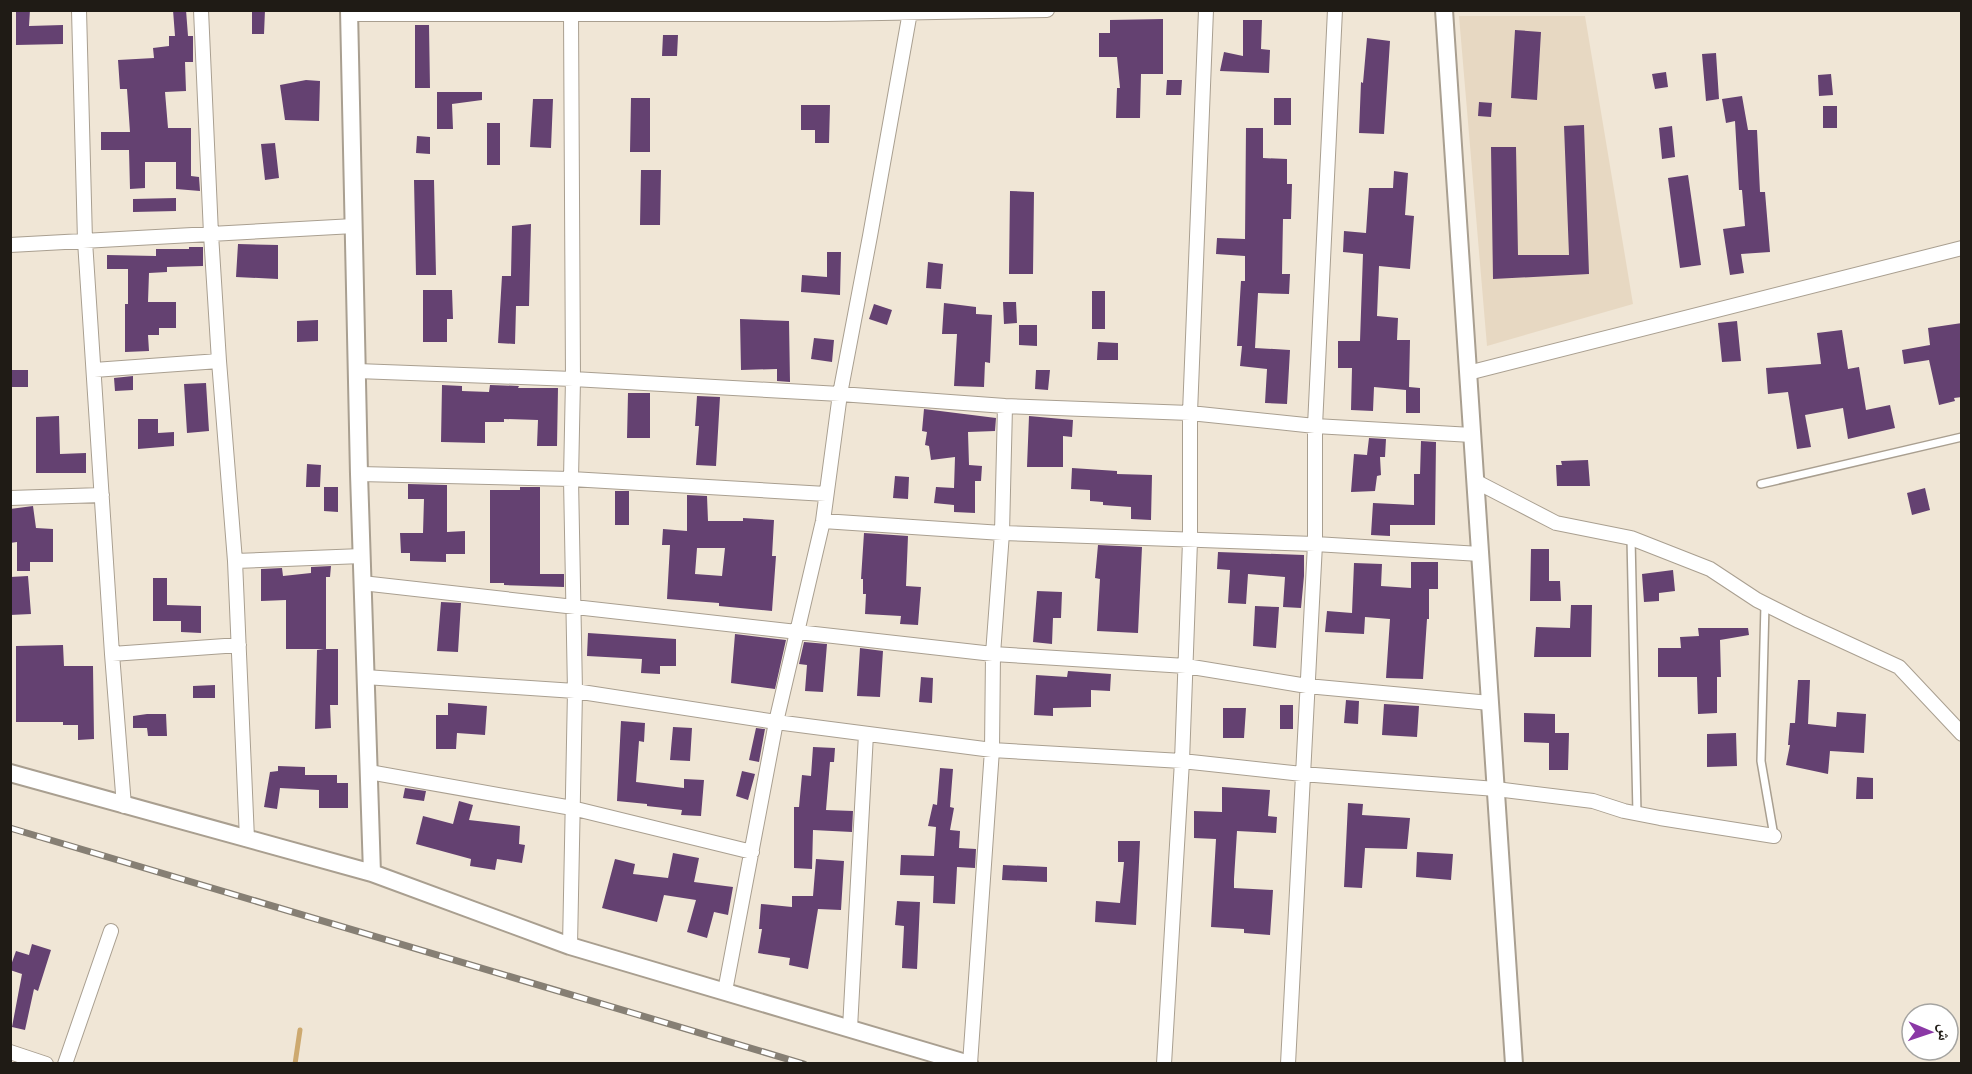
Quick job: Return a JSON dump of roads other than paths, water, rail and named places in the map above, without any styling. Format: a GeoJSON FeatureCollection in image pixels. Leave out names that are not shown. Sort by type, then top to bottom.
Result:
{"type":"FeatureCollection","features":[{"type":"Feature","properties":{"kind":"street"},"geometry":{"type":"LineString","coordinates":[[79,10],[85,241],[124,806]]}},
{"type":"Feature","properties":{"kind":"street"},"geometry":{"type":"LineString","coordinates":[[201,10],[211,234],[235,561],[246,839]]}},
{"type":"Feature","properties":{"kind":"street"},"geometry":{"type":"LineString","coordinates":[[372,873],[359,474],[350,12],[1047,10]]}},
{"type":"Feature","properties":{"kind":"street"},"geometry":{"type":"LineString","coordinates":[[1164,1064],[1186,666],[1190,541],[1190,413],[1206,10]]}},
{"type":"Feature","properties":{"kind":"street"},"geometry":{"type":"LineString","coordinates":[[1288,1064],[1315,543],[1315,426],[1335,10]]}},
{"type":"Feature","properties":{"kind":"street"},"geometry":{"type":"LineString","coordinates":[[1444,10],[1514,1064]]}},
{"type":"Feature","properties":{"kind":"street"},"geometry":{"type":"LineString","coordinates":[[725,991],[776,722],[823,521],[840,394],[910,12]]}},
{"type":"Feature","properties":{"kind":"street"},"geometry":{"type":"LineString","coordinates":[[570,946],[575,691],[571,479],[573,379],[571,13]]}},
{"type":"Feature","properties":{"kind":"street"},"geometry":{"type":"LineString","coordinates":[[10,245],[354,226]]}},
{"type":"Feature","properties":{"kind":"street"},"geometry":{"type":"LineString","coordinates":[[1468,373],[1962,248]]}},
{"type":"Feature","properties":{"kind":"street"},"geometry":{"type":"LineString","coordinates":[[94,370],[219,361]]}},
{"type":"Feature","properties":{"kind":"street"},"geometry":{"type":"LineString","coordinates":[[357,371],[573,379],[1005,406],[1190,413],[1315,426],[1472,435]]}},
{"type":"Feature","properties":{"kind":"street"},"geometry":{"type":"LineString","coordinates":[[10,773],[372,873],[570,946],[970,1064],[992,750],[993,654],[1002,533],[1005,406]]}},
{"type":"Feature","properties":{"kind":"street"},"geometry":{"type":"LineString","coordinates":[[359,474],[571,479],[826,494]]}},
{"type":"Feature","properties":{"kind":"street"},"geometry":{"type":"LineString","coordinates":[[1475,481],[1556,523],[1631,538],[1710,569],[1765,604],[1899,667],[1962,734]]}},
{"type":"Feature","properties":{"kind":"street"},"geometry":{"type":"LineString","coordinates":[[10,498],[102,495]]}},
{"type":"Feature","properties":{"kind":"street"},"geometry":{"type":"LineString","coordinates":[[823,521],[1002,533],[1190,541],[1315,543],[1480,554]]}},
{"type":"Feature","properties":{"kind":"street"},"geometry":{"type":"LineString","coordinates":[[235,561],[362,556]]}},
{"type":"Feature","properties":{"kind":"street"},"geometry":{"type":"LineString","coordinates":[[362,583],[993,654],[1186,666],[1307,686],[1490,703]]}},
{"type":"Feature","properties":{"kind":"street"},"geometry":{"type":"LineString","coordinates":[[112,654],[239,645]]}},
{"type":"Feature","properties":{"kind":"street"},"geometry":{"type":"LineString","coordinates":[[365,677],[575,691],[776,722],[992,750],[1182,761],[1302,774],[1496,789],[1593,801],[1637,814],[1774,836]]}},
{"type":"Feature","properties":{"kind":"street"},"geometry":{"type":"LineString","coordinates":[[850,1028],[866,734]]}},
{"type":"Feature","properties":{"kind":"street"},"geometry":{"type":"LineString","coordinates":[[369,772],[572,808],[752,852]]}},
{"type":"Feature","properties":{"kind":"street"},"geometry":{"type":"LineString","coordinates":[[65,1064],[111,931]]}},
{"type":"Feature","properties":{"kind":"street"},"geometry":{"type":"LineString","coordinates":[[10,1052],[46,1064]]}},
{"type":"Feature","properties":{"kind":"lane"},"geometry":{"type":"LineString","coordinates":[[1761,484],[1962,437]]}},
{"type":"Feature","properties":{"kind":"lane"},"geometry":{"type":"LineString","coordinates":[[1631,538],[1637,814]]}},
{"type":"Feature","properties":{"kind":"lane"},"geometry":{"type":"LineString","coordinates":[[1765,604],[1761,760],[1774,836]]}},
{"type":"Feature","properties":{"kind":"waterway"},"geometry":{"type":"LineString","coordinates":[[295,1064],[300,1030]]}},
{"type":"Feature","properties":{"kind":"railway"},"geometry":{"type":"LineString","coordinates":[[10,828],[804,1064]]}}]}
